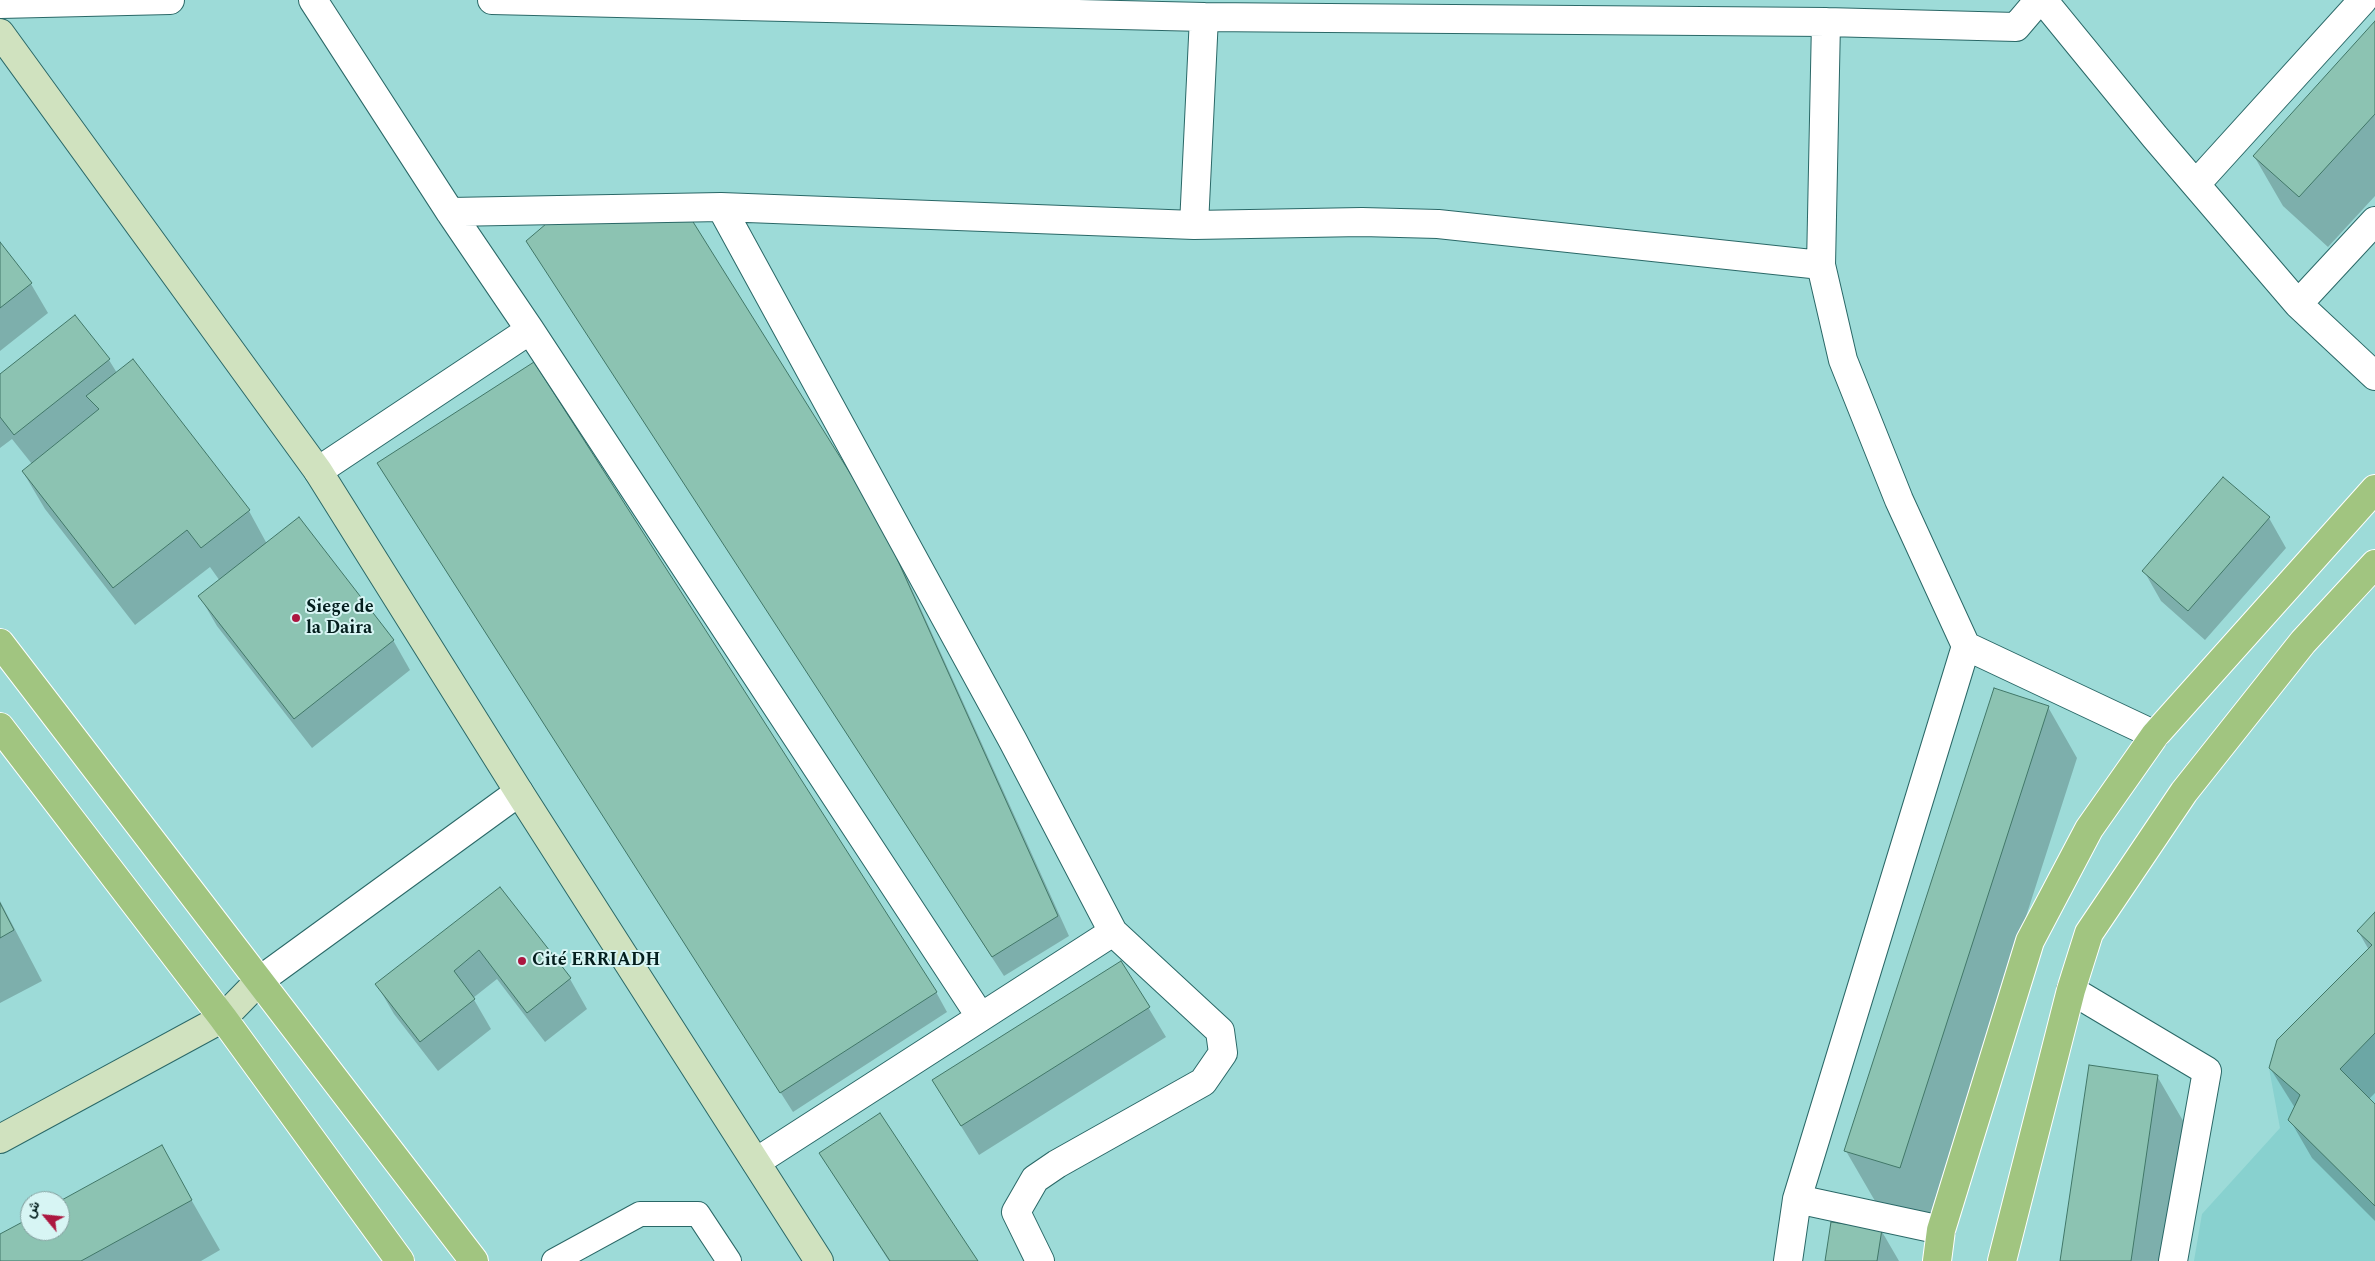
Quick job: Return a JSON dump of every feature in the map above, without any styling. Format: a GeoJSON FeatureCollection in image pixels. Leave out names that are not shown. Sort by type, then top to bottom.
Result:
{"type":"FeatureCollection","features":[{"type":"Feature","properties":{"kind":"main road"},"geometry":{"type":"LineString","coordinates":[[1937,1261],[1942,1230],[2030,941],[2089,829],[2155,735],[2375,489]]}},
{"type":"Feature","properties":{"kind":"main road"},"geometry":{"type":"LineString","coordinates":[[2002,1261],[2071,990],[2089,933],[2184,792],[2303,642],[2375,564]]}},
{"type":"Feature","properties":{"kind":"main road"},"geometry":{"type":"LineString","coordinates":[[0,643],[474,1261]]}},
{"type":"Feature","properties":{"kind":"main road"},"geometry":{"type":"LineString","coordinates":[[0,727],[223,1018],[400,1261]]}},
{"type":"Feature","properties":{"kind":"street"},"geometry":{"type":"LineString","coordinates":[[0,4],[170,0]]}},
{"type":"Feature","properties":{"kind":"street"},"geometry":{"type":"LineString","coordinates":[[313,0],[450,212],[530,330],[980,1016]]}},
{"type":"Feature","properties":{"kind":"street"},"geometry":{"type":"LineString","coordinates":[[492,0],[635,1],[1204,17],[1826,22],[2016,27],[2041,0],[2298,304],[2375,376]]}},
{"type":"Feature","properties":{"kind":"street"},"geometry":{"type":"LineString","coordinates":[[2196,184],[2364,0]]}},
{"type":"Feature","properties":{"kind":"street"},"geometry":{"type":"LineString","coordinates":[[1194,225],[1204,17]]}},
{"type":"Feature","properties":{"kind":"street"},"geometry":{"type":"LineString","coordinates":[[1826,22],[1821,265],[1847,369],[1899,500],[1966,646],[2155,735]]}},
{"type":"Feature","properties":{"kind":"street"},"geometry":{"type":"LineString","coordinates":[[0,33],[318,471],[519,792],[819,1261]]}},
{"type":"Feature","properties":{"kind":"street"},"geometry":{"type":"LineString","coordinates":[[450,212],[721,207],[1194,225],[1362,222],[1438,224],[1821,265]]}},
{"type":"Feature","properties":{"kind":"street"},"geometry":{"type":"LineString","coordinates":[[721,207],[1013,741],[1113,932],[1220,1031],[1223,1053],[1203,1082],[1057,1164],[1035,1179],[1016,1212],[1040,1261]]}},
{"type":"Feature","properties":{"kind":"street"},"geometry":{"type":"LineString","coordinates":[[2298,304],[2375,222]]}},
{"type":"Feature","properties":{"kind":"street"},"geometry":{"type":"LineString","coordinates":[[318,471],[530,330]]}},
{"type":"Feature","properties":{"kind":"street"},"geometry":{"type":"LineString","coordinates":[[1788,1261],[1797,1199],[1966,646]]}},
{"type":"Feature","properties":{"kind":"street"},"geometry":{"type":"LineString","coordinates":[[0,1139],[223,1018],[259,981],[519,792]]}},
{"type":"Feature","properties":{"kind":"street"},"geometry":{"type":"LineString","coordinates":[[756,1162],[1113,932]]}},
{"type":"Feature","properties":{"kind":"street"},"geometry":{"type":"LineString","coordinates":[[2071,990],[2207,1071],[2173,1261]]}},
{"type":"Feature","properties":{"kind":"street"},"geometry":{"type":"LineString","coordinates":[[1797,1199],[1942,1230]]}},
{"type":"Feature","properties":{"kind":"lane"},"geometry":{"type":"LineString","coordinates":[[554,1261],[640,1214],[698,1214],[729,1261]]}},
{"type":"Feature","properties":{"kind":"shaded area"},"geometry":{"type":"Polygon","coordinates":[[[2375,942],[2375,1261],[2194,1261],[2202,1214],[2280,1128],[2269,1068],[2277,1040],[2375,942]]]}},
{"type":"Feature","properties":{"kind":"building"},"geometry":{"type":"Polygon","coordinates":[[[2375,21],[2375,114],[2299,197],[2253,156],[2375,21]]]}},
{"type":"Feature","properties":{"kind":"building"},"geometry":{"type":"Polygon","coordinates":[[[690,217],[880,521],[1058,916],[992,957],[526,241],[553,218],[690,217]]]}},
{"type":"Feature","properties":{"kind":"building"},"geometry":{"type":"Polygon","coordinates":[[[0,242],[32,283],[0,308],[0,242]]]}},
{"type":"Feature","properties":{"kind":"building"},"geometry":{"type":"Polygon","coordinates":[[[75,315],[110,359],[14,435],[0,417],[0,374],[75,315]]]}},
{"type":"Feature","properties":{"kind":"building"},"geometry":{"type":"Polygon","coordinates":[[[133,359],[250,510],[201,548],[187,530],[113,588],[22,471],[99,409],[86,396],[133,359]]]}},
{"type":"Feature","properties":{"kind":"building"},"geometry":{"type":"Polygon","coordinates":[[[534,362],[937,992],[780,1093],[377,463],[534,362]]]}},
{"type":"Feature","properties":{"kind":"building"},"geometry":{"type":"Polygon","coordinates":[[[2223,477],[2270,517],[2188,611],[2142,571],[2223,477]]]}},
{"type":"Feature","properties":{"kind":"building","name":"Siege de la Daira"},"geometry":{"type":"Polygon","coordinates":[[[299,517],[394,640],[294,719],[198,596],[299,517]]]}},
{"type":"Feature","properties":{"kind":"building"},"geometry":{"type":"Polygon","coordinates":[[[1994,688],[2049,706],[1900,1168],[1844,1151],[1994,688]]]}},
{"type":"Feature","properties":{"kind":"building","name":"Cité ERRIADH"},"geometry":{"type":"Polygon","coordinates":[[[500,887],[571,978],[527,1013],[479,950],[454,971],[475,999],[420,1042],[375,984],[500,887]]]}},
{"type":"Feature","properties":{"kind":"building"},"geometry":{"type":"Polygon","coordinates":[[[0,903],[14,930],[0,938],[0,903]]]}},
{"type":"Feature","properties":{"kind":"building"},"geometry":{"type":"Polygon","coordinates":[[[2375,912],[2375,1033],[2340,1069],[2375,1104],[2375,1206],[2288,1120],[2300,1095],[2269,1068],[2277,1040],[2372,945],[2357,931],[2375,912]]]}},
{"type":"Feature","properties":{"kind":"building"},"geometry":{"type":"Polygon","coordinates":[[[1121,961],[1150,1007],[961,1126],[932,1080],[1121,961]]]}},
{"type":"Feature","properties":{"kind":"building"},"geometry":{"type":"Polygon","coordinates":[[[2089,1065],[2158,1075],[2131,1261],[2060,1261],[2089,1065]]]}},
{"type":"Feature","properties":{"kind":"building"},"geometry":{"type":"Polygon","coordinates":[[[880,1113],[978,1261],[890,1261],[819,1153],[880,1113]]]}},
{"type":"Feature","properties":{"kind":"building"},"geometry":{"type":"Polygon","coordinates":[[[162,1145],[192,1200],[81,1261],[0,1261],[0,1234],[20,1223],[20,1241],[70,1241],[70,1196],[162,1145]]]}},
{"type":"Feature","properties":{"kind":"building"},"geometry":{"type":"Polygon","coordinates":[[[1831,1222],[1882,1229],[1877,1261],[1825,1261],[1831,1222]]]}},
{"type":"Feature","properties":{"kind":"place","name":"Siege de la Daira"},"geometry":{"type":"Point","coordinates":[296,618]}},
{"type":"Feature","properties":{"kind":"place","name":"Cité ERRIADH"},"geometry":{"type":"Point","coordinates":[522,961]}}]}
